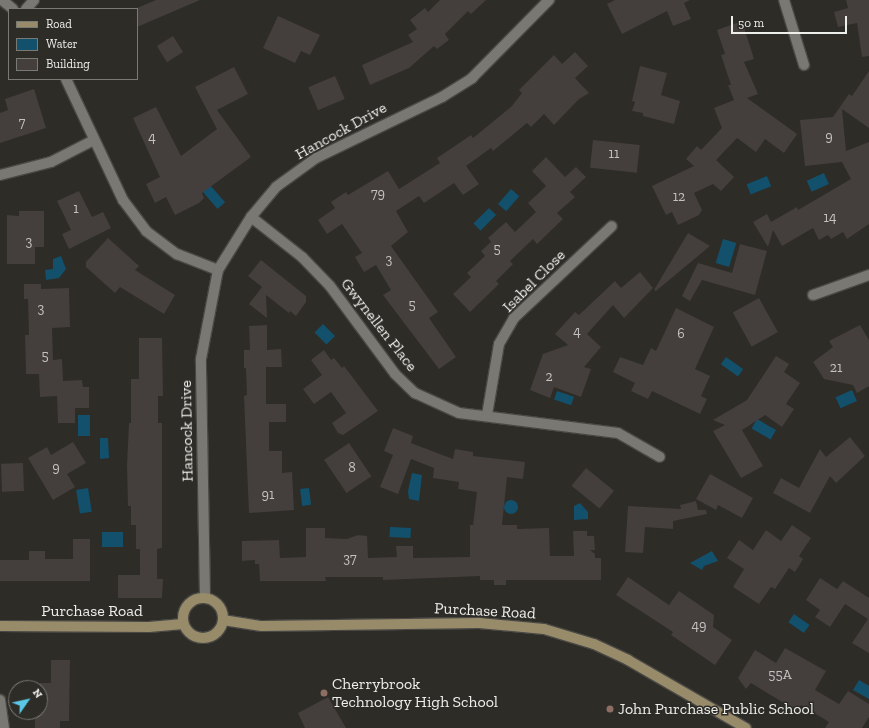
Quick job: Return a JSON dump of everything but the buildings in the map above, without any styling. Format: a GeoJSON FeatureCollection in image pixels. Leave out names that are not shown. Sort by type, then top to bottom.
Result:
{"type":"FeatureCollection","features":[{"type":"Feature","properties":{"kind":"main road"},"geometry":{"type":"LineString","coordinates":[[205,597],[217,604],[223,620],[216,634],[203,638],[191,634],[183,624],[184,610],[187,604],[192,600],[205,597]]}},
{"type":"Feature","properties":{"kind":"main road","name":"Purchase Road"},"geometry":{"type":"LineString","coordinates":[[223,620],[262,626],[479,622],[544,629],[594,644],[628,660],[746,728]]}},
{"type":"Feature","properties":{"kind":"main road","name":"Purchase Road"},"geometry":{"type":"LineString","coordinates":[[0,626],[149,627],[183,624]]}},
{"type":"Feature","properties":{"kind":"street"},"geometry":{"type":"LineString","coordinates":[[2,0],[12,8]]}},
{"type":"Feature","properties":{"kind":"street"},"geometry":{"type":"LineString","coordinates":[[27,8],[34,0]]}},
{"type":"Feature","properties":{"kind":"street","name":"Hancock Drive"},"geometry":{"type":"LineString","coordinates":[[205,597],[201,359],[218,270],[251,217],[276,187],[316,158],[442,97],[472,78],[549,0]]}},
{"type":"Feature","properties":{"kind":"street"},"geometry":{"type":"LineString","coordinates":[[784,0],[804,65]]}},
{"type":"Feature","properties":{"kind":"street"},"geometry":{"type":"LineString","coordinates":[[66,80],[123,200],[146,231],[177,254],[218,270]]}},
{"type":"Feature","properties":{"kind":"street"},"geometry":{"type":"LineString","coordinates":[[0,175],[51,162],[94,140]]}},
{"type":"Feature","properties":{"kind":"street","name":"Gwynellen Place"},"geometry":{"type":"LineString","coordinates":[[251,217],[302,257],[330,286],[395,374],[415,393],[459,413],[487,415],[618,433],[660,457]]}},
{"type":"Feature","properties":{"kind":"street","name":"Isabel Close"},"geometry":{"type":"LineString","coordinates":[[487,415],[499,344],[514,318],[612,226]]}},
{"type":"Feature","properties":{"kind":"street"},"geometry":{"type":"LineString","coordinates":[[813,295],[869,275]]}},
{"type":"Feature","properties":{"kind":"street"},"geometry":{"type":"LineString","coordinates":[[0,700],[4,728]]}},
{"type":"Feature","properties":{"kind":"water"},"geometry":{"type":"Polygon","coordinates":[[[824,173],[829,184],[812,192],[807,181],[824,173]]]}},
{"type":"Feature","properties":{"kind":"water"},"geometry":{"type":"Polygon","coordinates":[[[767,176],[771,186],[751,194],[747,184],[767,176]]]}},
{"type":"Feature","properties":{"kind":"water"},"geometry":{"type":"Polygon","coordinates":[[[210,185],[225,202],[218,209],[202,192],[210,185]]]}},
{"type":"Feature","properties":{"kind":"water"},"geometry":{"type":"Polygon","coordinates":[[[511,189],[519,196],[506,211],[498,204],[511,189]]]}},
{"type":"Feature","properties":{"kind":"water"},"geometry":{"type":"Polygon","coordinates":[[[489,208],[496,215],[481,231],[473,224],[489,208]]]}},
{"type":"Feature","properties":{"kind":"water"},"geometry":{"type":"Polygon","coordinates":[[[723,239],[736,243],[729,267],[716,263],[723,239]]]}},
{"type":"Feature","properties":{"kind":"water"},"geometry":{"type":"Polygon","coordinates":[[[61,256],[66,269],[59,278],[46,280],[45,270],[53,269],[53,259],[61,256]]]}},
{"type":"Feature","properties":{"kind":"water"},"geometry":{"type":"Polygon","coordinates":[[[323,324],[335,336],[327,345],[315,332],[323,324]]]}},
{"type":"Feature","properties":{"kind":"water"},"geometry":{"type":"Polygon","coordinates":[[[726,357],[743,369],[738,376],[721,364],[726,357]]]}},
{"type":"Feature","properties":{"kind":"water"},"geometry":{"type":"Polygon","coordinates":[[[852,390],[857,401],[840,408],[836,397],[852,390]]]}},
{"type":"Feature","properties":{"kind":"water"},"geometry":{"type":"Polygon","coordinates":[[[557,391],[574,397],[571,405],[554,400],[557,391]]]}},
{"type":"Feature","properties":{"kind":"water"},"geometry":{"type":"Polygon","coordinates":[[[78,415],[90,415],[90,436],[78,436],[78,415]]]}},
{"type":"Feature","properties":{"kind":"water"},"geometry":{"type":"Polygon","coordinates":[[[757,419],[776,430],[771,440],[752,429],[757,419]]]}},
{"type":"Feature","properties":{"kind":"water"},"geometry":{"type":"Polygon","coordinates":[[[100,438],[108,438],[109,458],[100,459],[100,438]]]}},
{"type":"Feature","properties":{"kind":"water"},"geometry":{"type":"Polygon","coordinates":[[[412,473],[422,475],[419,501],[409,499],[408,491],[412,473]]]}},
{"type":"Feature","properties":{"kind":"water"},"geometry":{"type":"Polygon","coordinates":[[[88,488],[92,512],[80,514],[76,490],[88,488]]]}},
{"type":"Feature","properties":{"kind":"water"},"geometry":{"type":"Polygon","coordinates":[[[309,488],[311,505],[302,506],[300,489],[309,488]]]}},
{"type":"Feature","properties":{"kind":"water"},"geometry":{"type":"Polygon","coordinates":[[[511,500],[516,502],[518,507],[516,512],[511,514],[506,512],[504,507],[506,502],[511,500]]]}},
{"type":"Feature","properties":{"kind":"water"},"geometry":{"type":"Polygon","coordinates":[[[580,503],[588,512],[588,519],[574,520],[574,506],[580,503]]]}},
{"type":"Feature","properties":{"kind":"water"},"geometry":{"type":"Polygon","coordinates":[[[390,527],[411,528],[410,538],[389,537],[390,527]]]}},
{"type":"Feature","properties":{"kind":"water"},"geometry":{"type":"Polygon","coordinates":[[[102,532],[123,532],[123,547],[102,547],[102,532]]]}},
{"type":"Feature","properties":{"kind":"water"},"geometry":{"type":"Polygon","coordinates":[[[712,551],[718,561],[704,566],[702,570],[690,563],[712,551]]]}},
{"type":"Feature","properties":{"kind":"water"},"geometry":{"type":"Polygon","coordinates":[[[794,614],[810,625],[804,633],[788,622],[794,614]]]}},
{"type":"Feature","properties":{"kind":"water"},"geometry":{"type":"Polygon","coordinates":[[[859,680],[869,686],[869,699],[853,690],[859,680]]]}},
{"type":"Feature","properties":{"kind":"place","name":"Cherrybrook Technology High School"},"geometry":{"type":"Point","coordinates":[324,693]}},
{"type":"Feature","properties":{"kind":"place","name":"John Purchase Public School"},"geometry":{"type":"Point","coordinates":[610,709]}}]}
